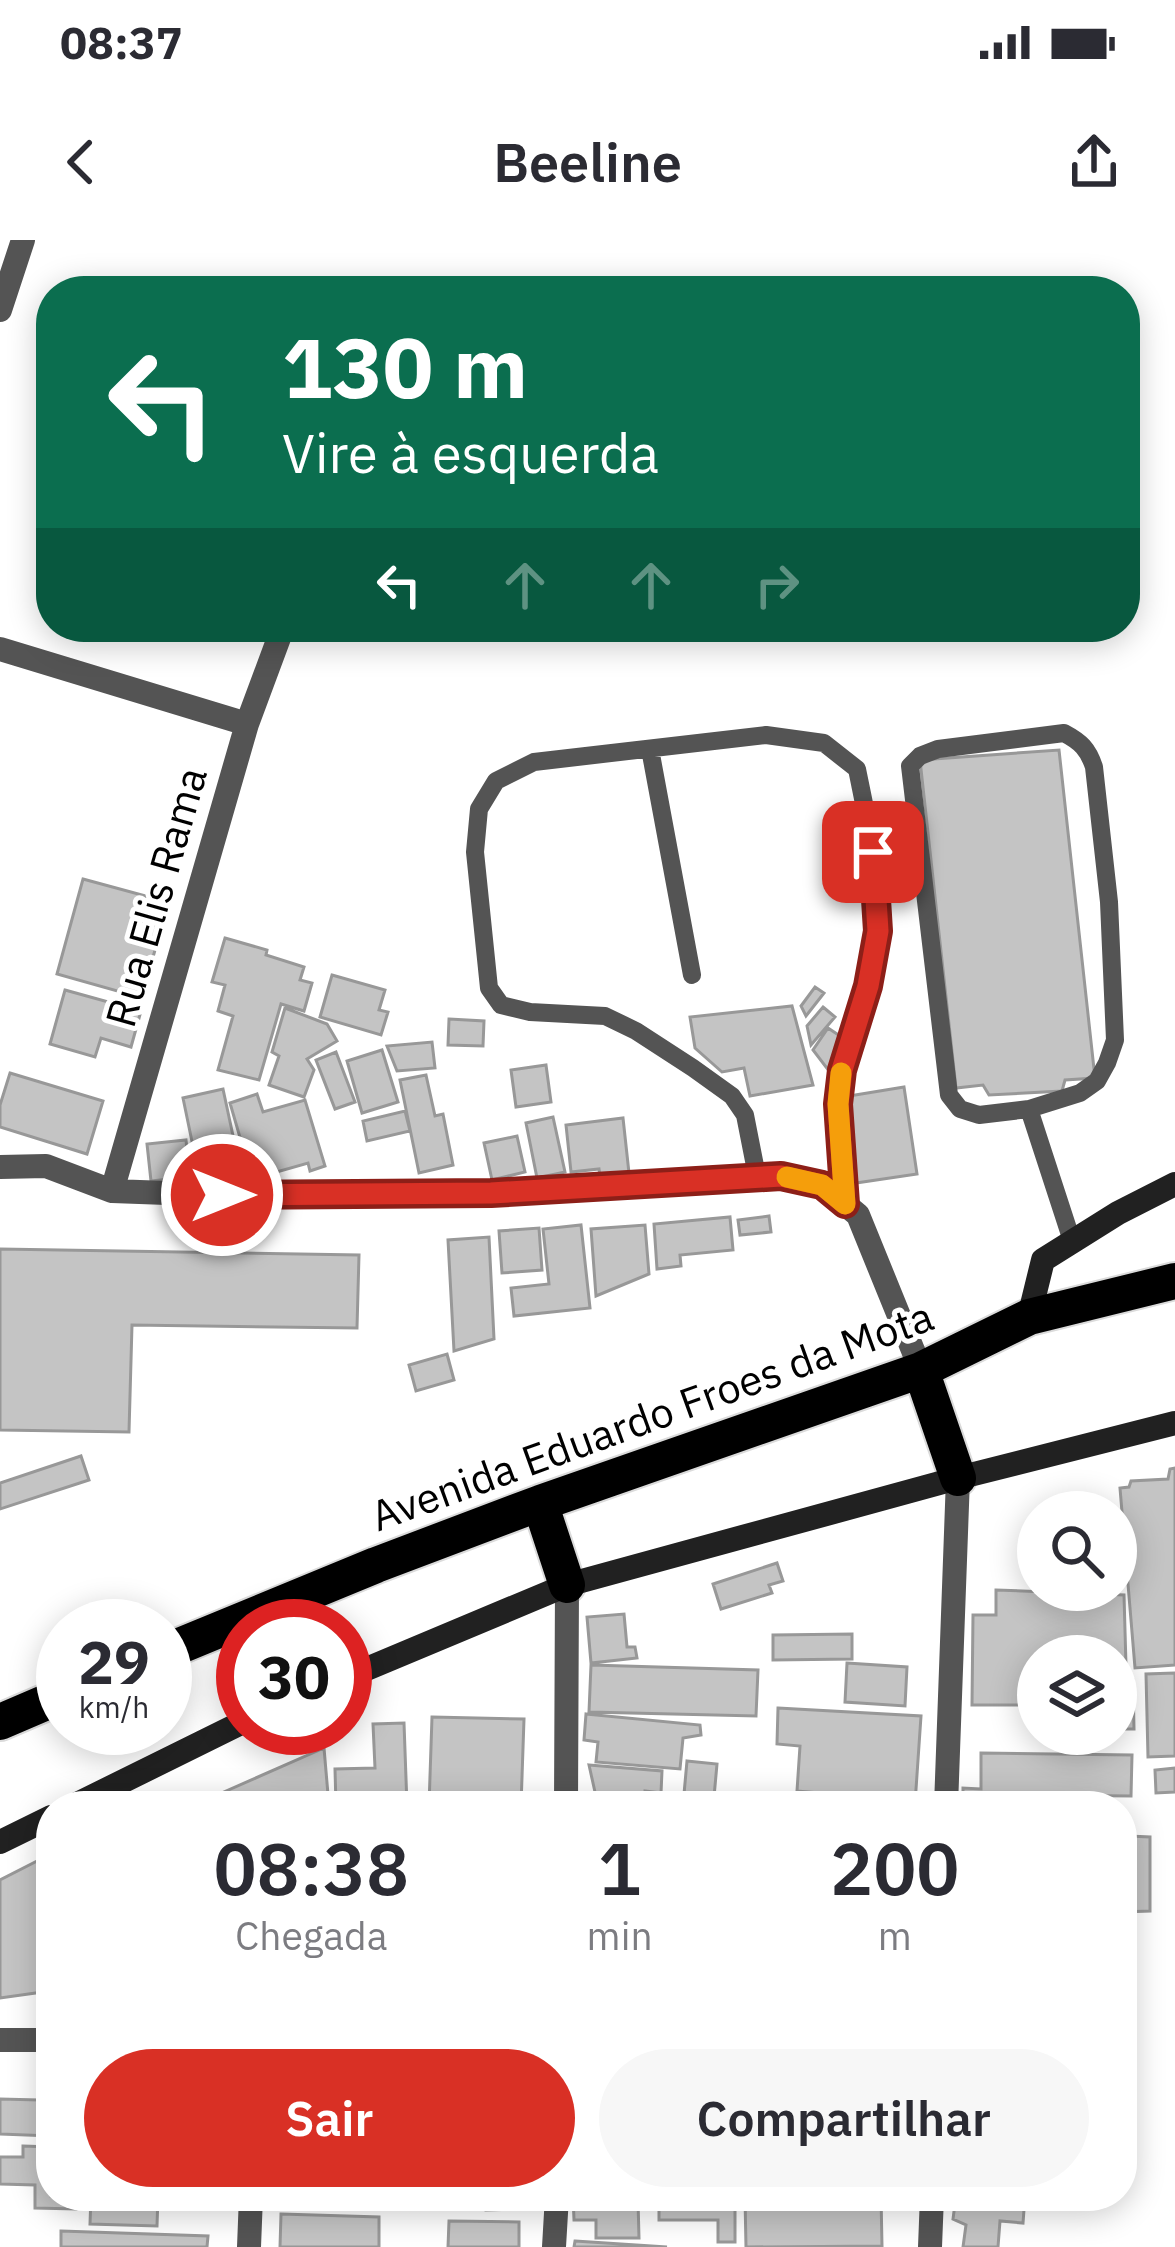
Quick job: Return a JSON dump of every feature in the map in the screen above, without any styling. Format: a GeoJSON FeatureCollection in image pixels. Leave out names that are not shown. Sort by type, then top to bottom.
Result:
{"type":"FeatureCollection","features":[{"type":"Feature","properties":{"kind":"highway","name":"Avenida Eduardo Froes da Mota"},"geometry":{"type":"LineString","coordinates":[[192,1641],[540,1503],[921,1370],[1029,1317],[1175,1281]]}},
{"type":"Feature","properties":{"kind":"highway"},"geometry":{"type":"LineString","coordinates":[[921,1370],[958,1478]]}},
{"type":"Feature","properties":{"kind":"highway"},"geometry":{"type":"LineString","coordinates":[[540,1503],[567,1585]]}},
{"type":"Feature","properties":{"kind":"highway"},"geometry":{"type":"LineString","coordinates":[[0,1722],[36,1707]]}},
{"type":"Feature","properties":{"kind":"street"},"geometry":{"type":"LineString","coordinates":[[0,310],[23,240]]}},
{"type":"Feature","properties":{"kind":"street","name":"Rua Elis Rama"},"geometry":{"type":"LineString","coordinates":[[112,1191],[247,724],[277,642]]}},
{"type":"Feature","properties":{"kind":"street"},"geometry":{"type":"LineString","coordinates":[[0,649],[247,724]]}},
{"type":"Feature","properties":{"kind":"street"},"geometry":{"type":"LineString","coordinates":[[0,1150],[112,1191],[491,1193],[757,1176],[822,1185],[858,1215],[921,1370]]}},
{"type":"Feature","properties":{"kind":"street"},"geometry":{"type":"LineString","coordinates":[[0,1167],[46,1166]]}},
{"type":"Feature","properties":{"kind":"street"},"geometry":{"type":"LineString","coordinates":[[1029,1317],[1043,1260],[1175,1184]]}},
{"type":"Feature","properties":{"kind":"street"},"geometry":{"type":"LineString","coordinates":[[372,1667],[567,1585],[1175,1423]]}},
{"type":"Feature","properties":{"kind":"street"},"geometry":{"type":"LineString","coordinates":[[947,1791],[958,1478]]}},
{"type":"Feature","properties":{"kind":"street"},"geometry":{"type":"LineString","coordinates":[[566,1791],[567,1585]]}},
{"type":"Feature","properties":{"kind":"street"},"geometry":{"type":"LineString","coordinates":[[103,1791],[216,1735]]}},
{"type":"Feature","properties":{"kind":"street"},"geometry":{"type":"LineString","coordinates":[[0,1842],[36,1824]]}},
{"type":"Feature","properties":{"kind":"street"},"geometry":{"type":"LineString","coordinates":[[0,2040],[36,2039]]}},
{"type":"Feature","properties":{"kind":"street"},"geometry":{"type":"LineString","coordinates":[[249,2247],[250,2211]]}},
{"type":"Feature","properties":{"kind":"street"},"geometry":{"type":"LineString","coordinates":[[554,2247],[556,2211]]}},
{"type":"Feature","properties":{"kind":"street"},"geometry":{"type":"LineString","coordinates":[[930,2247],[931,2211]]}},
{"type":"Feature","properties":{"kind":"lane"},"geometry":{"type":"LineString","coordinates":[[1064,733],[1081,742],[1094,767],[1109,902],[1114,1040],[1097,1081],[1080,1093],[1029,1109],[979,1115],[960,1108],[949,1095],[909,770],[912,761],[938,749],[1064,733]]}},
{"type":"Feature","properties":{"kind":"lane"},"geometry":{"type":"LineString","coordinates":[[757,1176],[745,1115],[732,1096],[693,1068],[605,1016],[530,1012],[501,1005],[489,988],[475,852],[479,809],[496,782],[534,762],[766,735],[824,743],[857,769],[873,852],[878,931],[868,986],[842,1070],[838,1104],[845,1204]]}},
{"type":"Feature","properties":{"kind":"lane"},"geometry":{"type":"LineString","coordinates":[[650,749],[692,975]]}},
{"type":"Feature","properties":{"kind":"lane"},"geometry":{"type":"LineString","coordinates":[[1029,1109],[1072,1240]]}},
{"type":"Feature","properties":{"kind":"building"},"geometry":{"type":"Polygon","coordinates":[[[1059,750],[1095,1078],[1065,1080],[1062,1091],[989,1095],[983,1085],[956,1088],[920,760],[1059,750]]]}},
{"type":"Feature","properties":{"kind":"building"},"geometry":{"type":"Polygon","coordinates":[[[83,879],[168,902],[142,998],[57,974],[83,879]]]}},
{"type":"Feature","properties":{"kind":"building"},"geometry":{"type":"Polygon","coordinates":[[[225,938],[304,967],[300,980],[312,983],[304,1011],[281,1004],[259,1080],[218,1070],[233,1016],[218,1011],[225,985],[212,982],[225,938]]]}},
{"type":"Feature","properties":{"kind":"building"},"geometry":{"type":"Polygon","coordinates":[[[332,975],[385,990],[379,1010],[388,1012],[381,1035],[320,1017],[332,975]]]}},
{"type":"Feature","properties":{"kind":"building"},"geometry":{"type":"Polygon","coordinates":[[[815,987],[824,993],[806,1016],[801,1006],[815,987]]]}},
{"type":"Feature","properties":{"kind":"building"},"geometry":{"type":"Polygon","coordinates":[[[65,990],[141,1011],[131,1047],[101,1038],[95,1057],[50,1044],[65,990]]]}},
{"type":"Feature","properties":{"kind":"building"},"geometry":{"type":"Polygon","coordinates":[[[792,1006],[813,1085],[750,1096],[744,1068],[722,1072],[695,1048],[690,1017],[792,1006]]]}},
{"type":"Feature","properties":{"kind":"building"},"geometry":{"type":"Polygon","coordinates":[[[823,1007],[835,1017],[811,1045],[807,1026],[823,1007]]]}},
{"type":"Feature","properties":{"kind":"building"},"geometry":{"type":"Polygon","coordinates":[[[285,1008],[327,1024],[337,1041],[307,1059],[314,1070],[304,1097],[269,1085],[279,1056],[272,1052],[285,1008]]]}},
{"type":"Feature","properties":{"kind":"building"},"geometry":{"type":"Polygon","coordinates":[[[449,1019],[484,1021],[483,1046],[448,1045],[449,1019]]]}},
{"type":"Feature","properties":{"kind":"building"},"geometry":{"type":"Polygon","coordinates":[[[828,1028],[849,1042],[829,1071],[813,1050],[828,1028]]]}},
{"type":"Feature","properties":{"kind":"building"},"geometry":{"type":"Polygon","coordinates":[[[432,1042],[435,1068],[397,1071],[387,1046],[432,1042]]]}},
{"type":"Feature","properties":{"kind":"building"},"geometry":{"type":"Polygon","coordinates":[[[382,1050],[398,1102],[362,1113],[347,1061],[382,1050]]]}},
{"type":"Feature","properties":{"kind":"building"},"geometry":{"type":"Polygon","coordinates":[[[336,1052],[355,1102],[335,1109],[316,1060],[336,1052]]]}},
{"type":"Feature","properties":{"kind":"building"},"geometry":{"type":"Polygon","coordinates":[[[546,1065],[551,1102],[516,1107],[511,1070],[546,1065]]]}},
{"type":"Feature","properties":{"kind":"building"},"geometry":{"type":"Polygon","coordinates":[[[10,1073],[103,1101],[87,1154],[0,1127],[0,1105],[10,1073]]]}},
{"type":"Feature","properties":{"kind":"building"},"geometry":{"type":"Polygon","coordinates":[[[426,1075],[435,1116],[443,1114],[453,1165],[419,1173],[400,1080],[426,1075]]]}},
{"type":"Feature","properties":{"kind":"building"},"geometry":{"type":"Polygon","coordinates":[[[904,1087],[917,1174],[856,1183],[843,1097],[904,1087]]]}},
{"type":"Feature","properties":{"kind":"building"},"geometry":{"type":"Polygon","coordinates":[[[223,1089],[241,1173],[222,1177],[218,1157],[196,1161],[183,1098],[223,1089]]]}},
{"type":"Feature","properties":{"kind":"building"},"geometry":{"type":"Polygon","coordinates":[[[257,1094],[263,1112],[305,1100],[325,1166],[310,1171],[308,1163],[252,1179],[230,1103],[257,1094]]]}},
{"type":"Feature","properties":{"kind":"building"},"geometry":{"type":"Polygon","coordinates":[[[405,1111],[410,1131],[367,1141],[363,1121],[405,1111]]]}},
{"type":"Feature","properties":{"kind":"building"},"geometry":{"type":"Polygon","coordinates":[[[553,1117],[565,1172],[537,1178],[526,1123],[553,1117]]]}},
{"type":"Feature","properties":{"kind":"building"},"geometry":{"type":"Polygon","coordinates":[[[623,1118],[629,1173],[571,1172],[566,1125],[623,1118]]]}},
{"type":"Feature","properties":{"kind":"building"},"geometry":{"type":"Polygon","coordinates":[[[517,1136],[525,1172],[492,1180],[484,1143],[517,1136]]]}},
{"type":"Feature","properties":{"kind":"building"},"geometry":{"type":"Polygon","coordinates":[[[186,1140],[190,1177],[151,1181],[147,1144],[186,1140]]]}},
{"type":"Feature","properties":{"kind":"building"},"geometry":{"type":"Polygon","coordinates":[[[769,1216],[771,1232],[740,1235],[738,1220],[769,1216]]]}},
{"type":"Feature","properties":{"kind":"building"},"geometry":{"type":"Polygon","coordinates":[[[730,1217],[733,1250],[680,1255],[681,1266],[657,1269],[654,1224],[730,1217]]]}},
{"type":"Feature","properties":{"kind":"building"},"geometry":{"type":"Polygon","coordinates":[[[581,1225],[590,1308],[514,1316],[511,1288],[549,1284],[543,1229],[581,1225]]]}},
{"type":"Feature","properties":{"kind":"building"},"geometry":{"type":"Polygon","coordinates":[[[645,1225],[649,1274],[596,1296],[591,1229],[645,1225]]]}},
{"type":"Feature","properties":{"kind":"building"},"geometry":{"type":"Polygon","coordinates":[[[539,1228],[542,1270],[502,1273],[499,1231],[539,1228]]]}},
{"type":"Feature","properties":{"kind":"building"},"geometry":{"type":"Polygon","coordinates":[[[489,1237],[494,1339],[454,1351],[448,1240],[489,1237]]]}},
{"type":"Feature","properties":{"kind":"building"},"geometry":{"type":"Polygon","coordinates":[[[0,1249],[359,1255],[357,1328],[132,1325],[129,1432],[0,1430],[0,1249]]]}},
{"type":"Feature","properties":{"kind":"building"},"geometry":{"type":"Polygon","coordinates":[[[447,1354],[454,1380],[416,1391],[409,1365],[447,1354]]]}},
{"type":"Feature","properties":{"kind":"building"},"geometry":{"type":"Polygon","coordinates":[[[81,1456],[89,1480],[0,1509],[0,1483],[81,1456]]]}},
{"type":"Feature","properties":{"kind":"building"},"geometry":{"type":"Polygon","coordinates":[[[1175,1468],[1175,1665],[1137,1668],[1137,1635],[1132,1635],[1130,1611],[1137,1611],[1137,1491],[1120,1488],[1129,1487],[1131,1481],[1168,1479],[1170,1469],[1175,1468]]]}},
{"type":"Feature","properties":{"kind":"building"},"geometry":{"type":"Polygon","coordinates":[[[777,1563],[783,1581],[769,1585],[772,1593],[721,1609],[713,1584],[777,1563]]]}},
{"type":"Feature","properties":{"kind":"building"},"geometry":{"type":"Polygon","coordinates":[[[996,1590],[1017,1591],[1017,1611],[1124,1611],[1125,1635],[1017,1635],[1017,1705],[972,1705],[973,1615],[996,1615],[996,1590]]]}},
{"type":"Feature","properties":{"kind":"building"},"geometry":{"type":"Polygon","coordinates":[[[624,1614],[627,1647],[635,1647],[637,1658],[591,1663],[587,1617],[624,1614]]]}},
{"type":"Feature","properties":{"kind":"building"},"geometry":{"type":"Polygon","coordinates":[[[852,1634],[852,1659],[773,1660],[773,1635],[852,1634]]]}},
{"type":"Feature","properties":{"kind":"building"},"geometry":{"type":"Polygon","coordinates":[[[847,1663],[907,1667],[905,1706],[845,1702],[847,1663]]]}},
{"type":"Feature","properties":{"kind":"building"},"geometry":{"type":"Polygon","coordinates":[[[591,1665],[758,1670],[756,1716],[589,1712],[591,1665]]]}},
{"type":"Feature","properties":{"kind":"building"},"geometry":{"type":"Polygon","coordinates":[[[1175,1673],[1175,1756],[1148,1757],[1146,1674],[1175,1673]]]}},
{"type":"Feature","properties":{"kind":"building"},"geometry":{"type":"Polygon","coordinates":[[[778,1708],[921,1716],[916,1791],[797,1791],[800,1746],[777,1744],[778,1708]]]}},
{"type":"Feature","properties":{"kind":"building"},"geometry":{"type":"Polygon","coordinates":[[[586,1714],[700,1725],[701,1735],[683,1738],[680,1769],[596,1762],[598,1742],[584,1740],[586,1714]]]}},
{"type":"Feature","properties":{"kind":"building"},"geometry":{"type":"Polygon","coordinates":[[[432,1717],[524,1719],[522,1791],[430,1791],[432,1717]]]}},
{"type":"Feature","properties":{"kind":"building"},"geometry":{"type":"Polygon","coordinates":[[[404,1723],[406,1791],[336,1791],[335,1769],[375,1768],[373,1724],[404,1723]]]}},
{"type":"Feature","properties":{"kind":"building"},"geometry":{"type":"Polygon","coordinates":[[[981,1753],[1132,1755],[1131,1791],[963,1791],[981,1789],[981,1753]]]}},
{"type":"Feature","properties":{"kind":"building"},"geometry":{"type":"Polygon","coordinates":[[[308,1755],[325,1755],[328,1791],[226,1791],[308,1755]]]}},
{"type":"Feature","properties":{"kind":"building"},"geometry":{"type":"Polygon","coordinates":[[[687,1761],[717,1764],[715,1791],[684,1791],[687,1761]]]}},
{"type":"Feature","properties":{"kind":"building"},"geometry":{"type":"Polygon","coordinates":[[[589,1765],[662,1771],[661,1791],[595,1791],[589,1765]]]}},
{"type":"Feature","properties":{"kind":"building"},"geometry":{"type":"Polygon","coordinates":[[[1175,1768],[1175,1792],[1156,1793],[1155,1770],[1175,1768]]]}},
{"type":"Feature","properties":{"kind":"building"},"geometry":{"type":"Polygon","coordinates":[[[1137,1836],[1150,1837],[1150,1911],[1137,1911],[1137,1836]]]}},
{"type":"Feature","properties":{"kind":"building"},"geometry":{"type":"Polygon","coordinates":[[[36,1862],[36,1993],[0,1998],[0,1880],[36,1862]]]}},
{"type":"Feature","properties":{"kind":"building"},"geometry":{"type":"Polygon","coordinates":[[[0,2099],[36,2100],[36,2135],[0,2134],[0,2099]]]}},
{"type":"Feature","properties":{"kind":"building"},"geometry":{"type":"Polygon","coordinates":[[[23,2146],[36,2146],[36,2208],[35,2185],[0,2184],[0,2157],[23,2157],[23,2146]]]}},
{"type":"Feature","properties":{"kind":"building"},"geometry":{"type":"Polygon","coordinates":[[[90,2211],[158,2211],[157,2226],[90,2224],[90,2211]]]}},
{"type":"Feature","properties":{"kind":"building"},"geometry":{"type":"Polygon","coordinates":[[[574,2211],[638,2211],[639,2238],[596,2238],[596,2220],[574,2220],[574,2211]]]}},
{"type":"Feature","properties":{"kind":"building"},"geometry":{"type":"Polygon","coordinates":[[[659,2211],[735,2211],[735,2242],[718,2242],[718,2220],[659,2220],[659,2211]]]}},
{"type":"Feature","properties":{"kind":"building"},"geometry":{"type":"Polygon","coordinates":[[[745,2211],[881,2211],[882,2246],[746,2247],[745,2211]]]}},
{"type":"Feature","properties":{"kind":"building"},"geometry":{"type":"Polygon","coordinates":[[[954,2211],[1024,2211],[1023,2223],[1000,2221],[998,2247],[963,2247],[966,2225],[953,2219],[954,2211]]]}},
{"type":"Feature","properties":{"kind":"building"},"geometry":{"type":"Polygon","coordinates":[[[281,2214],[379,2217],[379,2247],[280,2247],[281,2214]]]}},
{"type":"Feature","properties":{"kind":"building"},"geometry":{"type":"Polygon","coordinates":[[[449,2221],[519,2222],[519,2247],[448,2247],[449,2221]]]}},
{"type":"Feature","properties":{"kind":"building"},"geometry":{"type":"Polygon","coordinates":[[[61,2231],[208,2236],[207,2247],[61,2247],[61,2231]]]}},
{"type":"Feature","properties":{"kind":"building"},"geometry":{"type":"Polygon","coordinates":[[[575,2241],[667,2247],[574,2247],[575,2241]]]}},
{"type":"Feature","properties":{"kind":"slow traffic"},"geometry":{"type":"LineString","coordinates":[[787,1177],[822,1185],[845,1204],[838,1104],[841,1073]]}},
{"type":"Feature","properties":{"kind":"route"},"geometry":{"type":"LineString","coordinates":[[222,1195],[491,1193],[781,1176],[822,1185],[845,1204],[838,1104],[842,1070],[868,986],[878,931],[873,852]]}}]}
